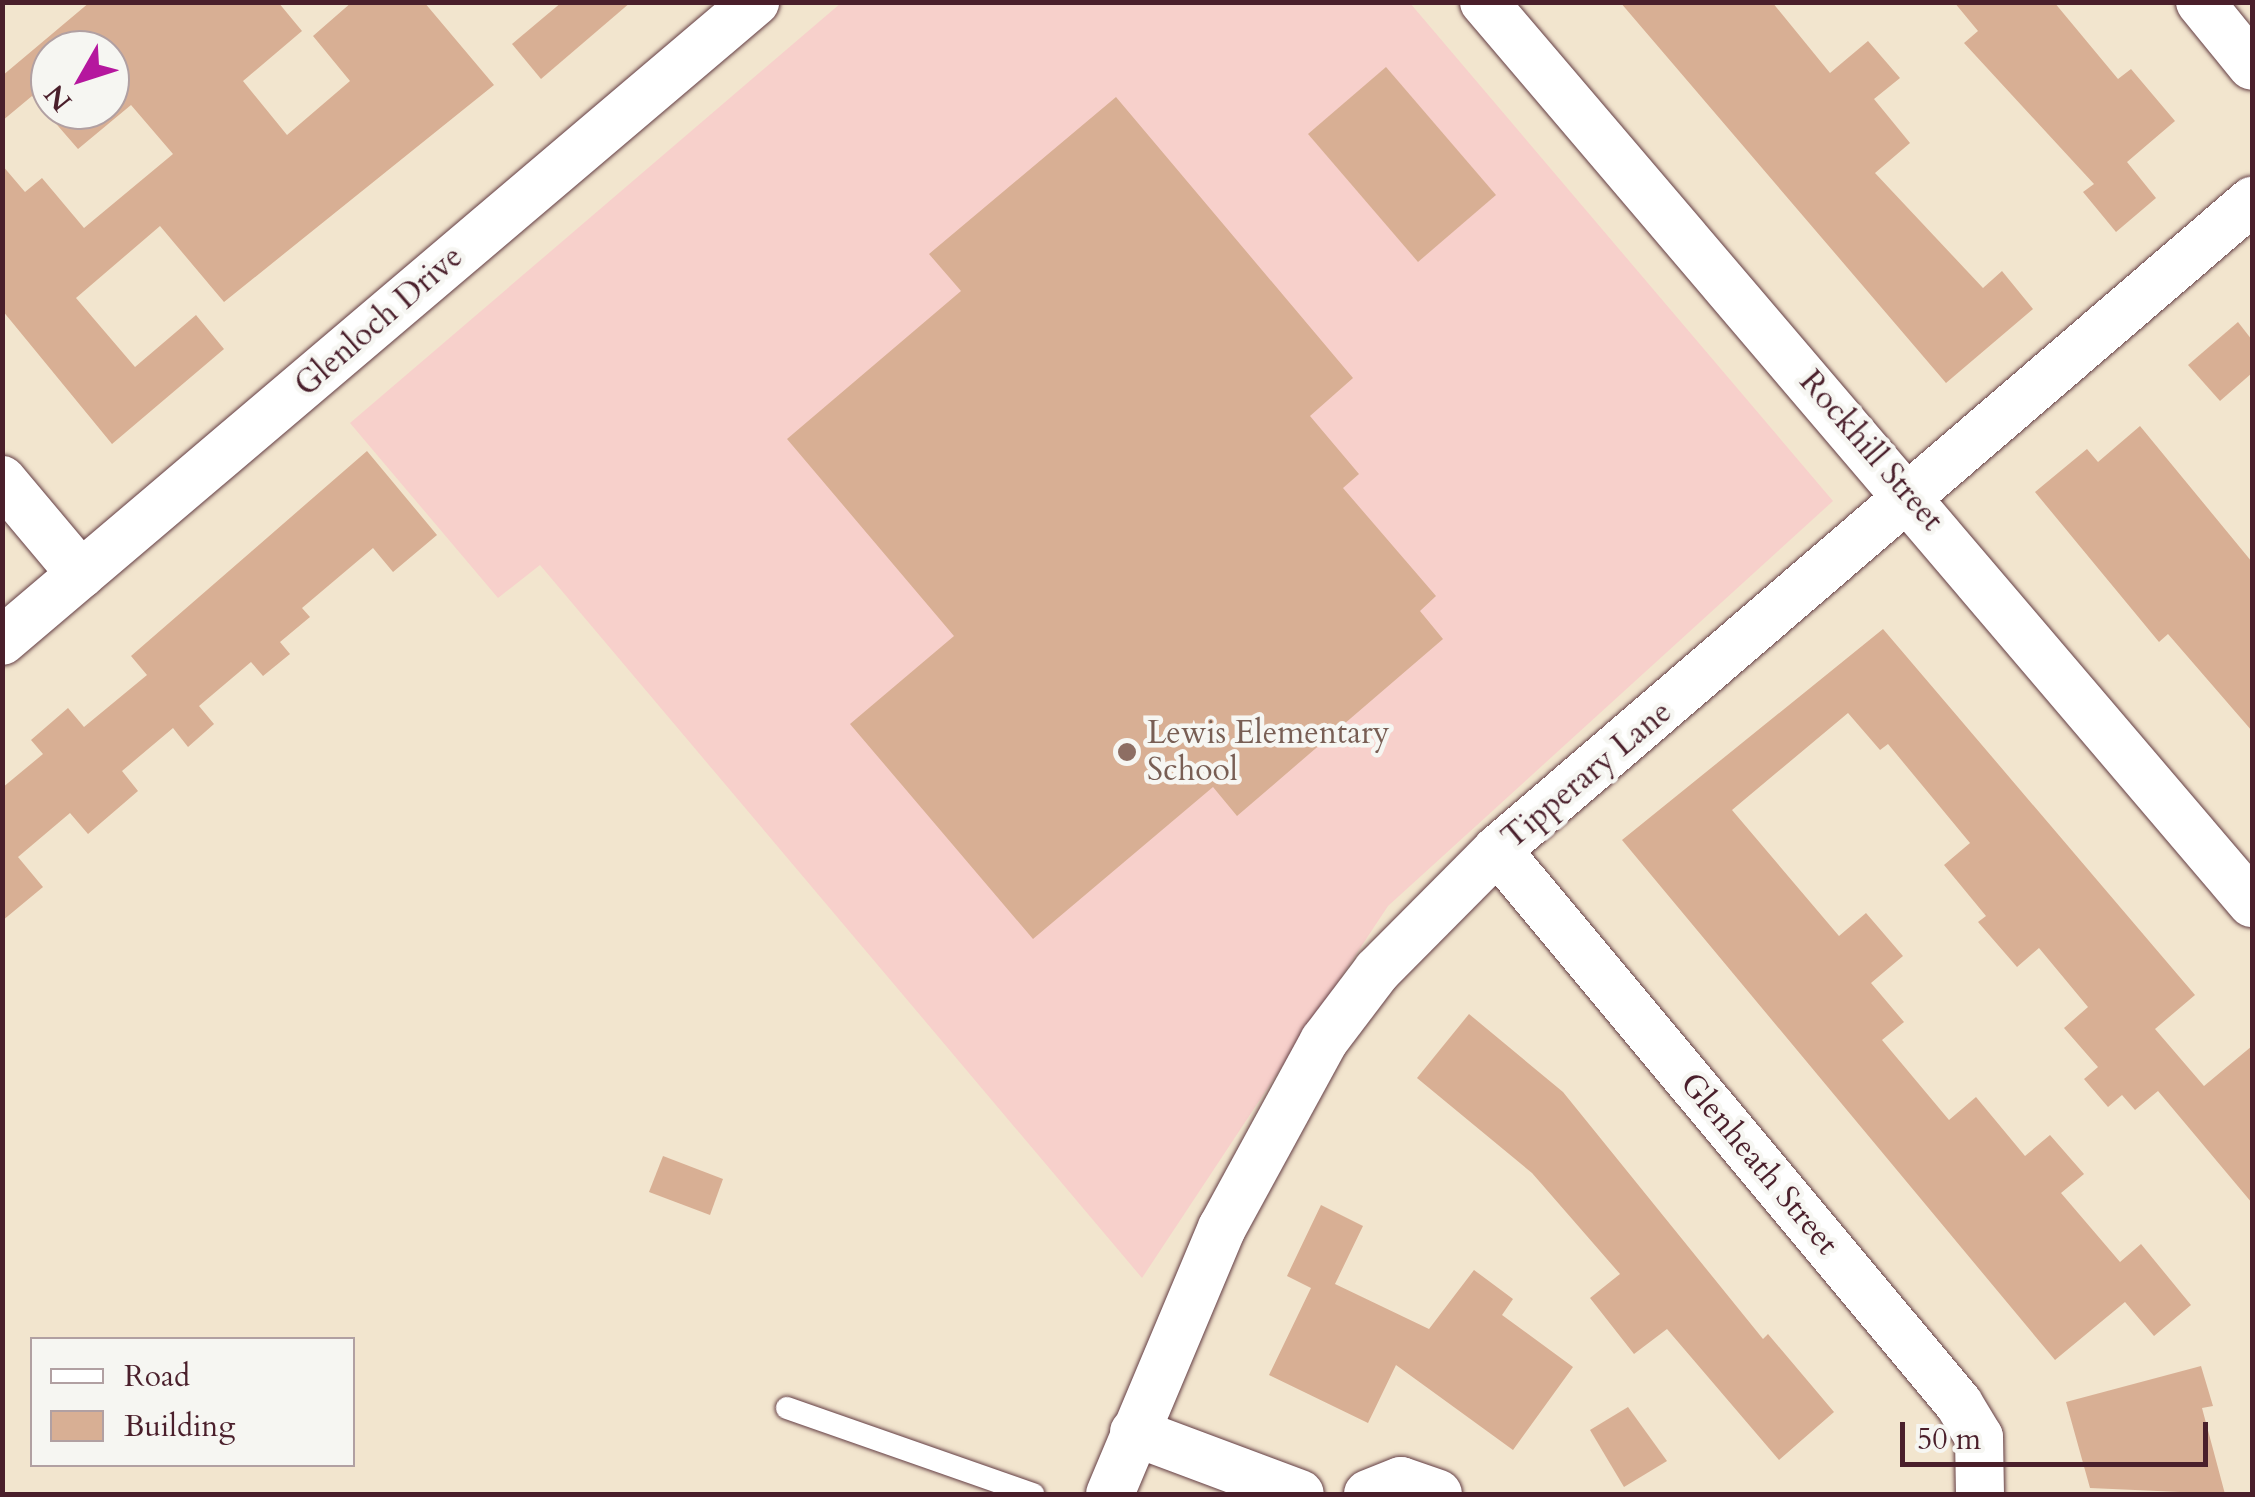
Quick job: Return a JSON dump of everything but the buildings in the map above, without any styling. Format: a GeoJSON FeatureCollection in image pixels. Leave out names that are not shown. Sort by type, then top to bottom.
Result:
{"type":"FeatureCollection","features":[{"type":"Feature","properties":{"kind":"street","name":"Glenloch Drive"},"geometry":{"type":"LineString","coordinates":[[2,640],[755,2]]}},
{"type":"Feature","properties":{"kind":"street","name":"Rockhill Street"},"geometry":{"type":"LineString","coordinates":[[1484,2],[1913,500],[2252,904]]}},
{"type":"Feature","properties":{"kind":"street"},"geometry":{"type":"LineString","coordinates":[[2200,2],[2252,66]]}},
{"type":"Feature","properties":{"kind":"street","name":"Tipperary Lane"},"geometry":{"type":"LineString","coordinates":[[1110,1494],[1222,1228],[1324,1041],[1377,971],[1497,850],[1913,500],[2252,201]]}},
{"type":"Feature","properties":{"kind":"street"},"geometry":{"type":"LineString","coordinates":[[2,480],[82,574]]}},
{"type":"Feature","properties":{"kind":"street","name":"Glenheath Street"},"geometry":{"type":"LineString","coordinates":[[1497,850],[1959,1404],[1979,1438],[1980,1494]]}},
{"type":"Feature","properties":{"kind":"street"},"geometry":{"type":"LineString","coordinates":[[1134,1432],[1300,1494]]}},
{"type":"Feature","properties":{"kind":"street"},"geometry":{"type":"LineString","coordinates":[[1368,1494],[1401,1480],[1438,1494]]}},
{"type":"Feature","properties":{"kind":"lane"},"geometry":{"type":"LineString","coordinates":[[787,1408],[1033,1494]]}},
{"type":"Feature","properties":{"kind":"shaded area","name":"Lewis Elementary School"},"geometry":{"type":"Polygon","coordinates":[[[841,3],[1410,3],[1833,501],[1388,906],[1142,1278],[540,565],[498,598],[350,423],[841,3]]]}},
{"type":"Feature","properties":{"kind":"place","name":"Lewis Elementary School"},"geometry":{"type":"Point","coordinates":[1127,752]}}]}
